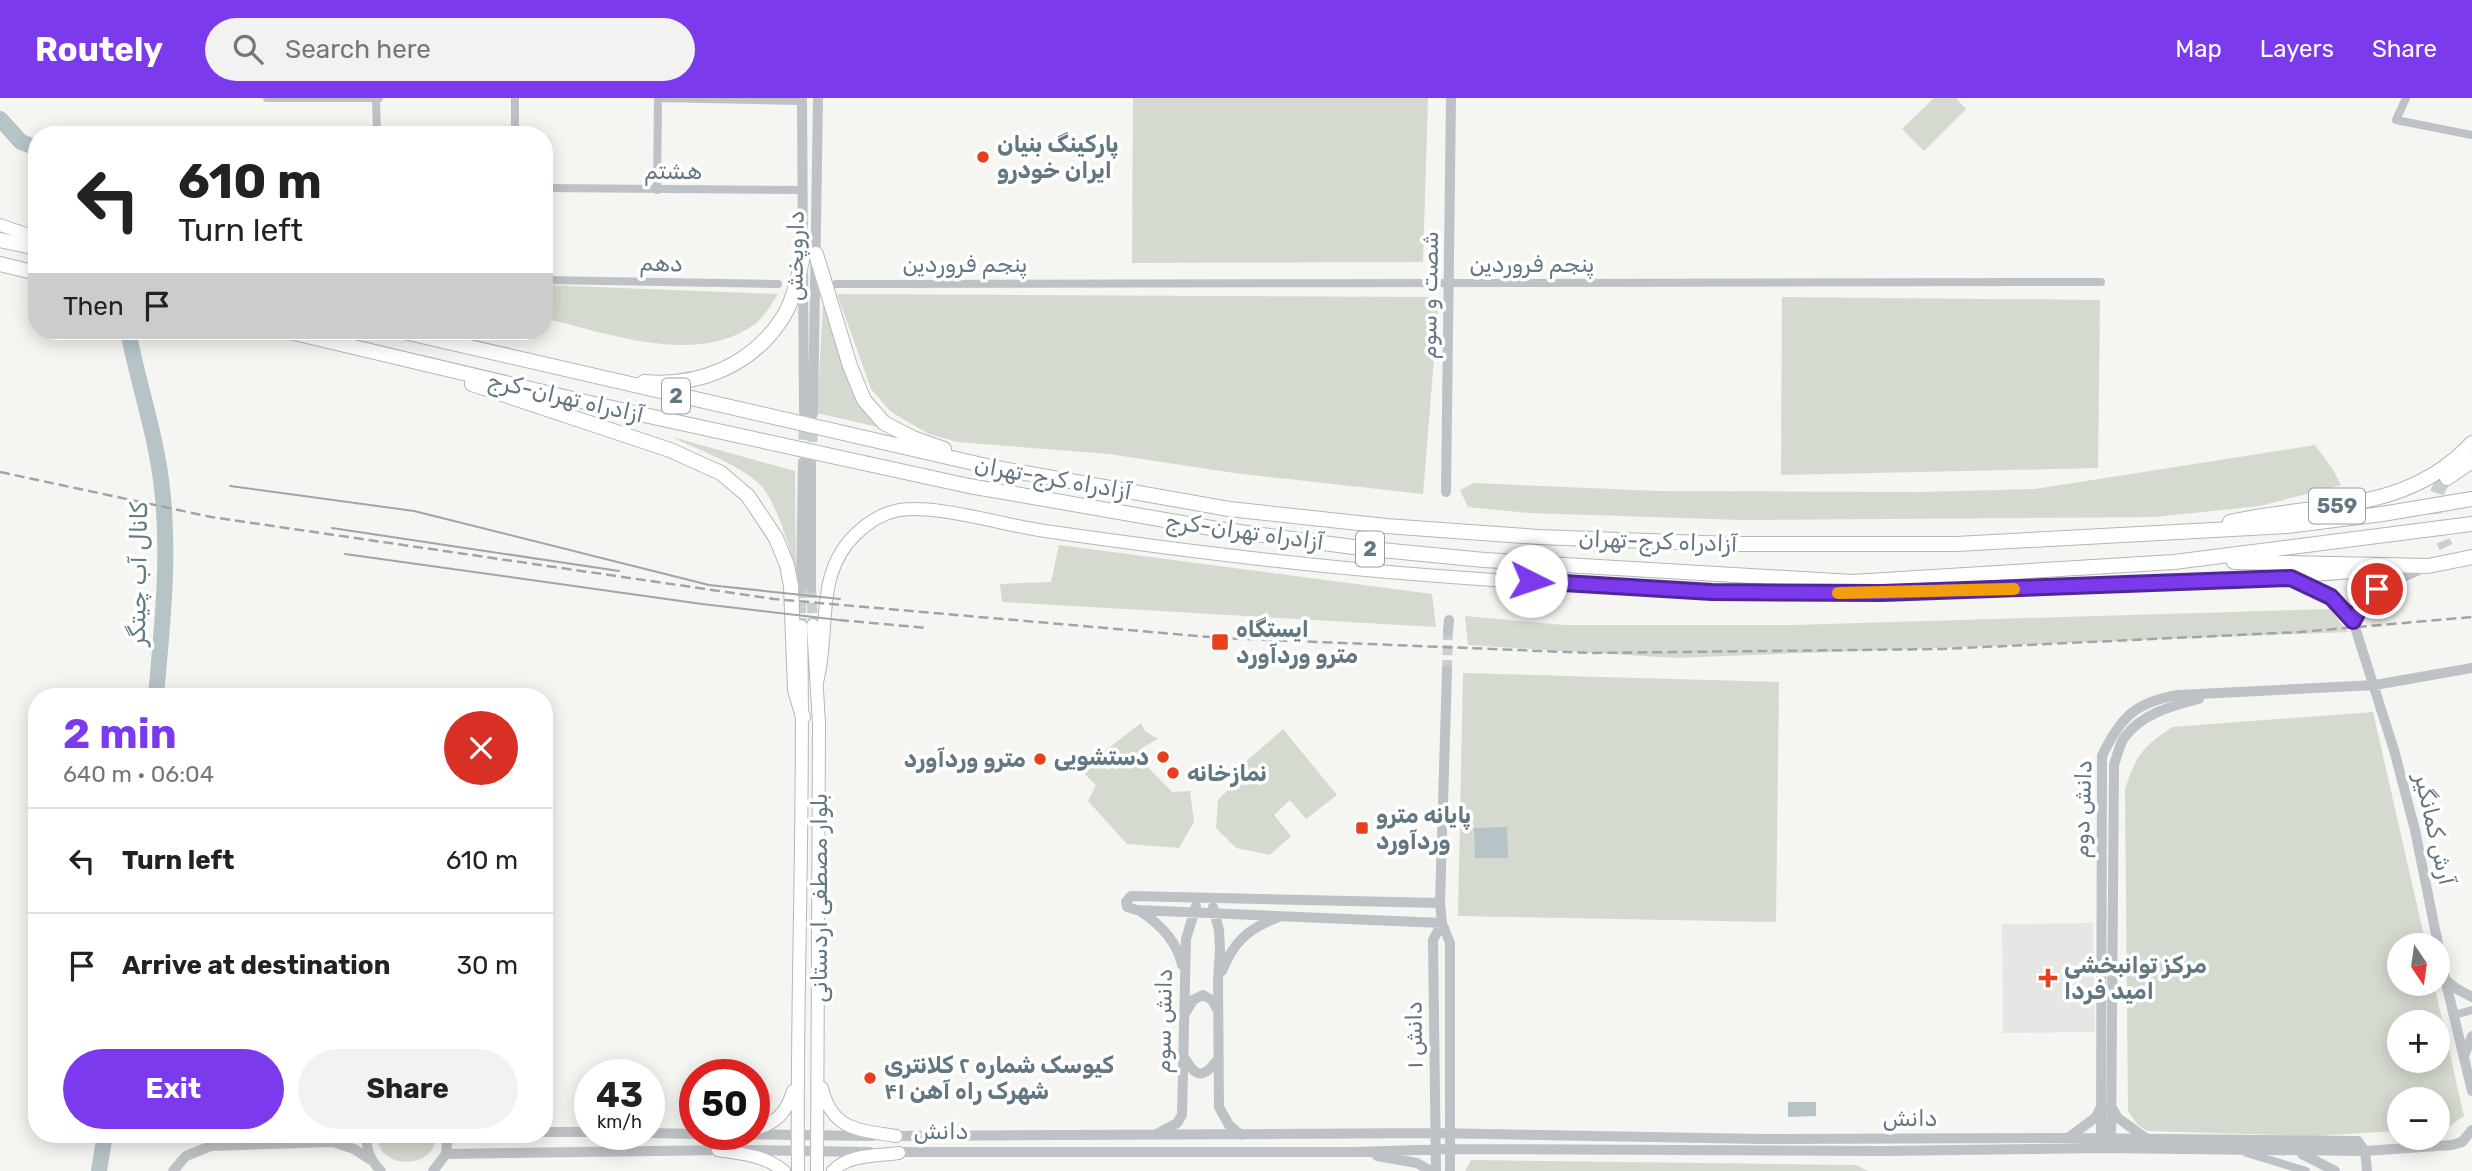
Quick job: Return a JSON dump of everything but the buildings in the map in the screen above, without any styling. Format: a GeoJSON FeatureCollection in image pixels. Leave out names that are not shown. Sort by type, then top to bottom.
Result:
{"type":"FeatureCollection","features":[{"type":"Feature","properties":{"kind":"highway"},"geometry":{"type":"LineString","coordinates":[[0,240],[28,246]]}},
{"type":"Feature","properties":{"kind":"highway"},"geometry":{"type":"LineString","coordinates":[[602,379],[684,382],[711,376],[738,362],[770,334],[784,316],[810,255]]}},
{"type":"Feature","properties":{"kind":"highway"},"geometry":{"type":"LineString","coordinates":[[810,255],[856,384],[872,411],[884,423],[913,438],[991,467]]}},
{"type":"Feature","properties":{"kind":"highway"},"geometry":{"type":"LineString","coordinates":[[0,264],[28,271]]}},
{"type":"Feature","properties":{"kind":"highway","name":"آزادراه تهران-کرج"},"geometry":{"type":"LineString","coordinates":[[330,340],[424,365],[621,410],[969,486],[1217,529],[1361,548],[1484,560],[1852,582],[2174,562],[2472,524]]}},
{"type":"Feature","properties":{"kind":"highway","name":"آزادراه کرج-تهران"},"geometry":{"type":"LineString","coordinates":[[441,340],[991,467],[1229,509],[1386,526],[1538,537],[1730,544],[1956,544],[2287,526],[2472,499]]}},
{"type":"Feature","properties":{"kind":"highway"},"geometry":{"type":"LineString","coordinates":[[424,365],[508,397],[670,450],[721,472],[748,496],[776,538],[787,565],[791,586],[795,690],[803,718]]}},
{"type":"Feature","properties":{"kind":"highway","name":"559"},"geometry":{"type":"LineString","coordinates":[[2186,533],[2243,519],[2389,496],[2430,479],[2451,465],[2472,443]]}},
{"type":"Feature","properties":{"kind":"highway"},"geometry":{"type":"LineString","coordinates":[[2451,465],[2472,452]]}},
{"type":"Feature","properties":{"kind":"highway"},"geometry":{"type":"LineString","coordinates":[[2444,481],[2472,461]]}},
{"type":"Feature","properties":{"kind":"highway"},"geometry":{"type":"LineString","coordinates":[[2446,547],[2455,555],[2470,557]]}},
{"type":"Feature","properties":{"kind":"highway"},"geometry":{"type":"LineString","coordinates":[[2174,562],[2428,566],[2470,557]]}},
{"type":"Feature","properties":{"kind":"main road"},"geometry":{"type":"LineString","coordinates":[[0,225],[28,235]]}},
{"type":"Feature","properties":{"kind":"main road"},"geometry":{"type":"LineString","coordinates":[[817,682],[823,659],[827,586],[833,566],[849,540],[868,523],[894,511],[922,509],[1041,531],[1208,553],[1400,573],[1657,589],[1882,593],[2291,578],[2428,566]]}},
{"type":"Feature","properties":{"kind":"main road","name":"بلوار مصطفی اردستانی"},"geometry":{"type":"LineString","coordinates":[[798,1171],[803,718],[807,626],[817,682],[819,723],[817,1171]]}},
{"type":"Feature","properties":{"kind":"main road"},"geometry":{"type":"LineString","coordinates":[[818,1070],[827,1108],[840,1122],[855,1129],[896,1136]]}},
{"type":"Feature","properties":{"kind":"main road"},"geometry":{"type":"LineString","coordinates":[[770,1124],[781,1117],[789,1105],[798,1074]]}},
{"type":"Feature","properties":{"kind":"main road"},"geometry":{"type":"LineString","coordinates":[[718,1150],[754,1155],[771,1161],[784,1171]]}},
{"type":"Feature","properties":{"kind":"main road"},"geometry":{"type":"LineString","coordinates":[[833,1171],[848,1160],[899,1153]]}},
{"type":"Feature","properties":{"kind":"street"},"geometry":{"type":"LineString","coordinates":[[267,98],[378,98],[376,126]]}},
{"type":"Feature","properties":{"kind":"street"},"geometry":{"type":"LineString","coordinates":[[515,98],[516,126]]}},
{"type":"Feature","properties":{"kind":"street"},"geometry":{"type":"LineString","coordinates":[[657,190],[659,98],[802,99]]}},
{"type":"Feature","properties":{"kind":"street","name":"داروپخش"},"geometry":{"type":"LineString","coordinates":[[808,413],[810,255],[818,98]]}},
{"type":"Feature","properties":{"kind":"street","name":"شصت و سوم"},"geometry":{"type":"LineString","coordinates":[[1446,492],[1451,98]]}},
{"type":"Feature","properties":{"kind":"street"},"geometry":{"type":"LineString","coordinates":[[2406,98],[2396,120],[2472,135]]}},
{"type":"Feature","properties":{"kind":"street","name":"داروپخش"},"geometry":{"type":"LineString","coordinates":[[802,99],[803,190],[810,255]]}},
{"type":"Feature","properties":{"kind":"street","name":"هشتم"},"geometry":{"type":"LineString","coordinates":[[553,188],[803,190]]}},
{"type":"Feature","properties":{"kind":"street","name":"دهم"},"geometry":{"type":"LineString","coordinates":[[553,281],[778,284]]}},
{"type":"Feature","properties":{"kind":"street","name":"پنجم فروردین"},"geometry":{"type":"LineString","coordinates":[[836,284],[2101,282]]}},
{"type":"Feature","properties":{"kind":"street"},"geometry":{"type":"LineString","coordinates":[[806,588],[807,463]]}},
{"type":"Feature","properties":{"kind":"street"},"geometry":{"type":"LineString","coordinates":[[2291,578],[2331,597],[2353,621],[2363,603],[2377,589],[2428,566]]}},
{"type":"Feature","properties":{"kind":"street","name":"آرش کمانگیر"},"geometry":{"type":"LineString","coordinates":[[2353,621],[2375,685],[2415,830],[2436,933]]}},
{"type":"Feature","properties":{"kind":"street","name":"دانش دوم"},"geometry":{"type":"LineString","coordinates":[[2106,1143],[2114,765],[2123,739],[2144,718],[2174,705],[2218,694],[2375,685],[2472,668]]}},
{"type":"Feature","properties":{"kind":"street","name":"دانش ۱"},"geometry":{"type":"LineString","coordinates":[[1447,670],[1440,903],[1442,923],[1450,943],[1450,1171]]}},
{"type":"Feature","properties":{"kind":"street"},"geometry":{"type":"LineString","coordinates":[[1440,903],[1131,896],[1125,902],[1127,907],[1137,910],[1442,923]]}},
{"type":"Feature","properties":{"kind":"street","name":"دانش سوم"},"geometry":{"type":"LineString","coordinates":[[1157,1134],[1177,1123],[1182,1115],[1186,939],[1199,897]]}},
{"type":"Feature","properties":{"kind":"street"},"geometry":{"type":"LineString","coordinates":[[1211,897],[1219,930],[1219,1107],[1229,1125],[1241,1136]]}},
{"type":"Feature","properties":{"kind":"street"},"geometry":{"type":"LineString","coordinates":[[1137,910],[1161,925],[1181,957],[1185,980]]}},
{"type":"Feature","properties":{"kind":"street"},"geometry":{"type":"LineString","coordinates":[[1218,980],[1228,955],[1249,930],[1284,916]]}},
{"type":"Feature","properties":{"kind":"street","name":"دانش ۱"},"geometry":{"type":"LineString","coordinates":[[1433,1171],[1436,1133],[1433,940],[1442,923]]}},
{"type":"Feature","properties":{"kind":"street"},"geometry":{"type":"LineString","coordinates":[[2450,983],[2472,997]]}},
{"type":"Feature","properties":{"kind":"street"},"geometry":{"type":"LineString","coordinates":[[1185,1013],[1193,1000],[1203,995],[1212,1000],[1218,1015]]}},
{"type":"Feature","properties":{"kind":"street","name":"آرش کمانگیر"},"geometry":{"type":"LineString","coordinates":[[2449,996],[2472,1091]]}},
{"type":"Feature","properties":{"kind":"street"},"geometry":{"type":"LineString","coordinates":[[2454,1016],[2472,1010]]}},
{"type":"Feature","properties":{"kind":"street"},"geometry":{"type":"LineString","coordinates":[[2464,1056],[2472,1036]]}},
{"type":"Feature","properties":{"kind":"street"},"geometry":{"type":"LineString","coordinates":[[1185,1057],[1191,1070],[1199,1073],[1206,1073],[1219,1058]]}},
{"type":"Feature","properties":{"kind":"street"},"geometry":{"type":"LineString","coordinates":[[2067,1138],[2096,1117],[2106,1103],[2118,1118],[2147,1139]]}},
{"type":"Feature","properties":{"kind":"street"},"geometry":{"type":"LineString","coordinates":[[2467,1143],[2472,1130]]}},
{"type":"Feature","properties":{"kind":"street"},"geometry":{"type":"LineString","coordinates":[[553,1132],[574,1132]]}},
{"type":"Feature","properties":{"kind":"street","name":"دانش"},"geometry":{"type":"LineString","coordinates":[[770,1135],[1241,1136],[1436,1133],[1762,1139],[2067,1138],[2106,1143],[2365,1151],[2467,1143]]}},
{"type":"Feature","properties":{"kind":"street","name":"دانش"},"geometry":{"type":"LineString","coordinates":[[770,1150],[899,1153],[1357,1153],[1436,1149],[1896,1150],[2106,1143],[2147,1139],[2358,1141],[2365,1151]]}},
{"type":"Feature","properties":{"kind":"street"},"geometry":{"type":"LineString","coordinates":[[173,1171],[186,1156],[211,1146],[302,1143]]}},
{"type":"Feature","properties":{"kind":"street"},"geometry":{"type":"LineString","coordinates":[[336,1143],[354,1149],[371,1160],[381,1171]]}},
{"type":"Feature","properties":{"kind":"street"},"geometry":{"type":"LineString","coordinates":[[366,1143],[371,1160]]}},
{"type":"Feature","properties":{"kind":"street"},"geometry":{"type":"LineString","coordinates":[[433,1171],[446,1154],[447,1143]]}},
{"type":"Feature","properties":{"kind":"street"},"geometry":{"type":"LineString","coordinates":[[2227,1148],[2306,1171]]}},
{"type":"Feature","properties":{"kind":"street","name":"دانش"},"geometry":{"type":"LineString","coordinates":[[446,1154],[718,1150]]}},
{"type":"Feature","properties":{"kind":"street"},"geometry":{"type":"LineString","coordinates":[[2293,1150],[2314,1158],[2335,1171]]}},
{"type":"Feature","properties":{"kind":"street"},"geometry":{"type":"LineString","coordinates":[[2365,1151],[2367,1171]]}},
{"type":"Feature","properties":{"kind":"street"},"geometry":{"type":"LineString","coordinates":[[1357,1153],[1409,1161],[1433,1171]]}},
{"type":"Feature","properties":{"kind":"shaded area"},"geometry":{"type":"Polygon","coordinates":[[[1133,98],[1428,98],[1423,262],[1132,263],[1133,98]]]}},
{"type":"Feature","properties":{"kind":"shaded area"},"geometry":{"type":"Polygon","coordinates":[[[1934,98],[1956,98],[1966,109],[1924,151],[1902,129],[1934,98]]]}},
{"type":"Feature","properties":{"kind":"shaded area"},"geometry":{"type":"Polygon","coordinates":[[[553,285],[778,294],[759,321],[732,337],[679,345],[623,338],[553,320],[553,285]]]}},
{"type":"Feature","properties":{"kind":"shaded area"},"geometry":{"type":"Polygon","coordinates":[[[837,294],[1439,297],[1423,494],[1234,473],[1109,454],[957,442],[929,434],[891,412],[871,389],[837,294]]]}},
{"type":"Feature","properties":{"kind":"shaded area"},"geometry":{"type":"Polygon","coordinates":[[[1782,297],[2100,300],[2098,468],[1781,475],[1782,297]]]}},
{"type":"Feature","properties":{"kind":"shaded area"},"geometry":{"type":"Polygon","coordinates":[[[823,304],[834,327],[860,403],[877,427],[817,413],[823,304]]]}},
{"type":"Feature","properties":{"kind":"shaded area"},"geometry":{"type":"Polygon","coordinates":[[[672,437],[795,471],[796,569],[775,510],[758,483],[736,467],[672,437]]]}},
{"type":"Feature","properties":{"kind":"shaded area"},"geometry":{"type":"Polygon","coordinates":[[[2315,445],[2341,485],[2260,506],[2155,517],[1742,520],[1529,513],[1468,507],[1460,490],[1474,483],[1658,491],[1922,492],[2035,489],[2315,445]]]}},
{"type":"Feature","properties":{"kind":"shaded area"},"geometry":{"type":"Polygon","coordinates":[[[1059,545],[1432,594],[1436,627],[1002,602],[1000,584],[1051,582],[1059,545]]]}},
{"type":"Feature","properties":{"kind":"shaded area"},"geometry":{"type":"Polygon","coordinates":[[[2330,609],[2348,632],[1675,658],[1468,645],[1465,616],[1564,625],[1794,625],[2330,609]]]}},
{"type":"Feature","properties":{"kind":"shaded area"},"geometry":{"type":"Polygon","coordinates":[[[1463,673],[1779,682],[1776,922],[1458,916],[1463,673]]]}},
{"type":"Feature","properties":{"kind":"shaded area"},"geometry":{"type":"Polygon","coordinates":[[[2373,712],[2423,933],[2387,933],[2387,996],[2437,996],[2440,1010],[2387,1010],[2387,1073],[2450,1073],[2450,1054],[2464,1116],[2450,1126],[2450,1087],[2387,1087],[2387,1132],[2313,1136],[2147,1131],[2137,1124],[2128,1111],[2125,789],[2142,753],[2172,727],[2373,712]]]}},
{"type":"Feature","properties":{"kind":"shaded area"},"geometry":{"type":"Polygon","coordinates":[[[1141,723],[1145,731],[1158,739],[1143,747],[1144,763],[1172,792],[1190,791],[1194,822],[1179,848],[1127,844],[1088,801],[1096,785],[1080,770],[1141,723]]]}},
{"type":"Feature","properties":{"kind":"shaded area"},"geometry":{"type":"Polygon","coordinates":[[[1283,729],[1337,795],[1306,819],[1290,800],[1274,815],[1291,836],[1270,855],[1236,848],[1216,828],[1218,800],[1231,787],[1234,772],[1283,729]]]}},
{"type":"Feature","properties":{"kind":"shaded area"},"geometry":{"type":"Polygon","coordinates":[[[1507,827],[1508,858],[1475,858],[1474,828],[1507,827]]]}},
{"type":"Feature","properties":{"kind":"shaded area","name":"مرکز توانبخشی امید فردا"},"geometry":{"type":"Polygon","coordinates":[[[2093,923],[2095,1032],[2003,1033],[2002,924],[2093,923]]]}},
{"type":"Feature","properties":{"kind":"shaded area"},"geometry":{"type":"Polygon","coordinates":[[[1788,1102],[1816,1102],[1816,1116],[1788,1117],[1788,1102]]]}},
{"type":"Feature","properties":{"kind":"shaded area"},"geometry":{"type":"Polygon","coordinates":[[[379,1143],[434,1143],[427,1155],[406,1162],[386,1155],[379,1143]]]}},
{"type":"Feature","properties":{"kind":"shaded area"},"geometry":{"type":"Polygon","coordinates":[[[1471,1160],[1856,1165],[1868,1171],[1465,1171],[1471,1160]]]}},
{"type":"Feature","properties":{"kind":"waterway","name":"کانال آب چیتگر"},"geometry":{"type":"LineString","coordinates":[[0,119],[21,142],[28,145]]}},
{"type":"Feature","properties":{"kind":"waterway","name":"کانال آب چیتگر"},"geometry":{"type":"LineString","coordinates":[[130,340],[156,448],[164,514],[164,592],[157,688]]}},
{"type":"Feature","properties":{"kind":"waterway","name":"کانال آب چیتگر"},"geometry":{"type":"LineString","coordinates":[[99,1171],[104,1143]]}},
{"type":"Feature","properties":{"kind":"tunnel"},"geometry":{"type":"LineString","coordinates":[[803,455],[804,419]]}},
{"type":"Feature","properties":{"kind":"tunnel"},"geometry":{"type":"LineString","coordinates":[[812,457],[813,421]]}},
{"type":"Feature","properties":{"kind":"tunnel"},"geometry":{"type":"LineString","coordinates":[[2444,481],[2439,488],[2435,504],[2437,522],[2446,547]]}},
{"type":"Feature","properties":{"kind":"tunnel"},"geometry":{"type":"LineString","coordinates":[[801,588],[801,626]]}},
{"type":"Feature","properties":{"kind":"tunnel"},"geometry":{"type":"LineString","coordinates":[[811,588],[813,625]]}},
{"type":"Feature","properties":{"kind":"tunnel"},"geometry":{"type":"LineString","coordinates":[[1447,670],[1448,631]]}},
{"type":"Feature","properties":{"kind":"tram line"},"geometry":{"type":"LineString","coordinates":[[230,486],[414,511],[709,585],[840,599]]}},
{"type":"Feature","properties":{"kind":"tram line"},"geometry":{"type":"LineString","coordinates":[[332,528],[619,571]]}},
{"type":"Feature","properties":{"kind":"tram line"},"geometry":{"type":"LineString","coordinates":[[345,554],[702,604],[839,620]]}},
{"type":"Feature","properties":{"kind":"railway"},"geometry":{"type":"LineString","coordinates":[[0,472],[211,517],[774,599],[1220,638],[1591,653],[1942,649],[2300,632],[2472,617]]}},
{"type":"Feature","properties":{"kind":"railway"},"geometry":{"type":"LineString","coordinates":[[839,620],[927,628]]}},
{"type":"Feature","properties":{"kind":"slow traffic"},"geometry":{"type":"LineString","coordinates":[[1838,593],[2014,589]]}},
{"type":"Feature","properties":{"kind":"place","name":"پارکینگ بنیان ایران خودرو"},"geometry":{"type":"Point","coordinates":[983,157]}},
{"type":"Feature","properties":{"kind":"place","name":"ایستگاه مترو وردآورد"},"geometry":{"type":"Point","coordinates":[1220,642]}},
{"type":"Feature","properties":{"kind":"place","name":"دستشویی"},"geometry":{"type":"Point","coordinates":[1163,757]}},
{"type":"Feature","properties":{"kind":"place","name":"مترو وردآورد"},"geometry":{"type":"Point","coordinates":[1040,759]}},
{"type":"Feature","properties":{"kind":"place","name":"نمازخانه"},"geometry":{"type":"Point","coordinates":[1173,773]}},
{"type":"Feature","properties":{"kind":"place","name":"پایانه مترو وردآورد"},"geometry":{"type":"Point","coordinates":[1362,828]}},
{"type":"Feature","properties":{"kind":"place","name":"مرکز توانبخشی امید فردا"},"geometry":{"type":"Point","coordinates":[2048,978]}},
{"type":"Feature","properties":{"kind":"place","name":"کیوسک شماره ۲ کلانتری ۴۱ شهرک راه آهن"},"geometry":{"type":"Point","coordinates":[870,1078]}},
{"type":"Feature","properties":{"kind":"route"},"geometry":{"type":"LineString","coordinates":[[1531,581],[1712,592],[1882,593],[2291,578],[2331,597],[2353,621],[2363,603],[2377,589]]}}]}
